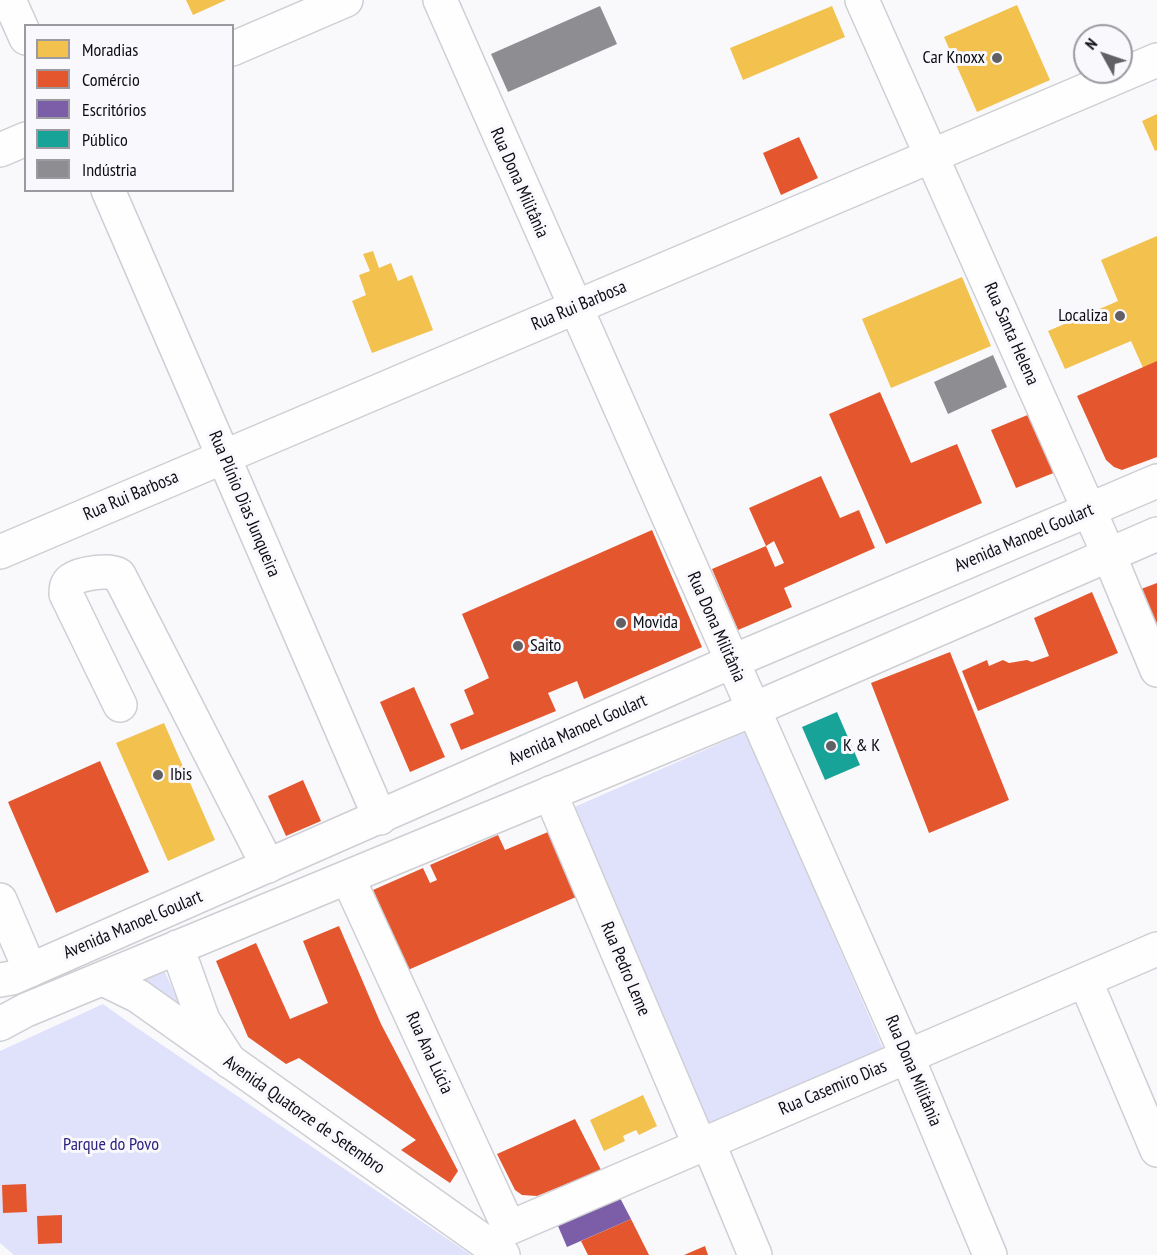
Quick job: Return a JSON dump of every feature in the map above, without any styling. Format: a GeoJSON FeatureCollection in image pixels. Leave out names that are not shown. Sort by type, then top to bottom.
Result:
{"type":"FeatureCollection","features":[{"type":"Feature","properties":{"kind":"street"},"geometry":{"type":"LineString","coordinates":[[9,0],[24,34]]}},
{"type":"Feature","properties":{"kind":"street"},"geometry":{"type":"LineString","coordinates":[[234,48],[346,0]]}},
{"type":"Feature","properties":{"kind":"street","name":"Rua Dona Militânia"},"geometry":{"type":"LineString","coordinates":[[440,0],[574,308],[907,1056],[990,1255]]}},
{"type":"Feature","properties":{"kind":"street","name":"Rua Santa Helena"},"geometry":{"type":"LineString","coordinates":[[862,0],[1109,555],[1157,670]]}},
{"type":"Feature","properties":{"kind":"street","name":"Rua Rui Barbosa"},"geometry":{"type":"LineString","coordinates":[[0,552],[1157,60]]}},
{"type":"Feature","properties":{"kind":"street"},"geometry":{"type":"LineString","coordinates":[[0,150],[24,140]]}},
{"type":"Feature","properties":{"kind":"street","name":"Rua Plínio Dias Junqueira"},"geometry":{"type":"LineString","coordinates":[[109,192],[380,818]]}},
{"type":"Feature","properties":{"kind":"street","name":"Avenida Manoel Goulart"},"geometry":{"type":"LineString","coordinates":[[29,969],[380,818],[731,662],[1157,481]]}},
{"type":"Feature","properties":{"kind":"street","name":"Avenida Manoel Goulart"},"geometry":{"type":"LineString","coordinates":[[0,1024],[26,1010],[752,710],[1157,534]]}},
{"type":"Feature","properties":{"kind":"street"},"geometry":{"type":"LineString","coordinates":[[120,705],[66,594],[66,586],[72,579],[107,570],[119,575],[268,866]]}},
{"type":"Feature","properties":{"kind":"street","name":"Rua Pedro Leme"},"geometry":{"type":"LineString","coordinates":[[550,793],[755,1255]]}},
{"type":"Feature","properties":{"kind":"street","name":"Rua Ana Lúcia"},"geometry":{"type":"LineString","coordinates":[[348,878],[502,1244]]}},
{"type":"Feature","properties":{"kind":"street"},"geometry":{"type":"LineString","coordinates":[[0,900],[29,969]]}},
{"type":"Feature","properties":{"kind":"street"},"geometry":{"type":"LineString","coordinates":[[177,947],[203,1020],[230,1062]]}},
{"type":"Feature","properties":{"kind":"street","name":"Rua Casemiro Dias"},"geometry":{"type":"LineString","coordinates":[[502,1244],[704,1144],[1157,949]]}},
{"type":"Feature","properties":{"kind":"street","name":"Avenida Quatorze de Setembro"},"geometry":{"type":"LineString","coordinates":[[29,969],[103,979],[138,996],[230,1062],[502,1244]]}},
{"type":"Feature","properties":{"kind":"street"},"geometry":{"type":"LineString","coordinates":[[1085,980],[1157,1150]]}},
{"type":"Feature","properties":{"kind":"green space"},"geometry":{"type":"Polygon","coordinates":[[[746,732],[884,1051],[709,1127],[572,808],[746,732]]]}},
{"type":"Feature","properties":{"kind":"green space"},"geometry":{"type":"Polygon","coordinates":[[[165,972],[185,1017],[138,983],[165,972]]]}},
{"type":"Feature","properties":{"kind":"green space","name":"Parque do Povo"},"geometry":{"type":"Polygon","coordinates":[[[103,1004],[471,1255],[14,1255],[0,1243],[0,1051],[103,1004]]]}},
{"type":"Feature","properties":{"kind":"building: Moradias"},"geometry":{"type":"Polygon","coordinates":[[[186,0],[226,0],[193,15],[186,0]]]}},
{"type":"Feature","properties":{"kind":"building: Moradias","name":"Car Knoxx"},"geometry":{"type":"Polygon","coordinates":[[[1017,5],[1050,80],[977,112],[944,37],[1017,5]]]}},
{"type":"Feature","properties":{"kind":"building: Moradias"},"geometry":{"type":"Polygon","coordinates":[[[832,6],[845,37],[743,80],[730,48],[832,6]]]}},
{"type":"Feature","properties":{"kind":"building: Moradias"},"geometry":{"type":"Polygon","coordinates":[[[1157,114],[1157,150],[1155,151],[1142,121],[1157,114]]]}},
{"type":"Feature","properties":{"kind":"building: Moradias","name":"Localiza"},"geometry":{"type":"Polygon","coordinates":[[[1157,236],[1157,399],[1131,341],[1065,369],[1048,331],[1118,301],[1101,260],[1157,236]]]}},
{"type":"Feature","properties":{"kind":"building: Moradias"},"geometry":{"type":"Polygon","coordinates":[[[373,251],[379,268],[391,263],[398,281],[412,275],[433,330],[372,353],[352,301],[366,295],[359,275],[370,271],[363,254],[373,251]]]}},
{"type":"Feature","properties":{"kind":"building: Moradias"},"geometry":{"type":"Polygon","coordinates":[[[962,277],[991,346],[891,388],[862,319],[962,277]]]}},
{"type":"Feature","properties":{"kind":"building: Moradias","name":"Ibis"},"geometry":{"type":"Polygon","coordinates":[[[164,723],[215,840],[168,861],[116,743],[164,723]]]}},
{"type":"Feature","properties":{"kind":"building: Moradias"},"geometry":{"type":"Polygon","coordinates":[[[643,1095],[657,1126],[639,1135],[636,1130],[623,1136],[625,1141],[604,1151],[590,1120],[643,1095]]]}},
{"type":"Feature","properties":{"kind":"building: Comércio"},"geometry":{"type":"Polygon","coordinates":[[[799,137],[818,178],[781,195],[763,153],[799,137]]]}},
{"type":"Feature","properties":{"kind":"building: Comércio"},"geometry":{"type":"Polygon","coordinates":[[[1157,361],[1157,457],[1122,470],[1106,460],[1077,396],[1157,361]]]}},
{"type":"Feature","properties":{"kind":"building: Comércio"},"geometry":{"type":"Polygon","coordinates":[[[880,392],[911,463],[957,444],[982,503],[886,544],[829,414],[880,392]]]}},
{"type":"Feature","properties":{"kind":"building: Comércio"},"geometry":{"type":"Polygon","coordinates":[[[1030,414],[1056,472],[1016,488],[991,430],[1030,414]]]}},
{"type":"Feature","properties":{"kind":"building: Comércio"},"geometry":{"type":"Polygon","coordinates":[[[821,476],[840,518],[859,510],[875,548],[784,588],[792,607],[738,630],[712,569],[766,546],[749,508],[821,476]],[[774,541],[766,546],[775,567],[784,563],[774,541]]]}},
{"type":"Feature","properties":{"kind":"building: Comércio"},"geometry":{"type":"Polygon","coordinates":[[[652,530],[702,647],[584,699],[577,681],[548,693],[556,711],[461,750],[450,724],[474,714],[464,690],[489,678],[462,614],[652,530]]]}},
{"type":"Feature","properties":{"kind":"building: Comércio"},"geometry":{"type":"Polygon","coordinates":[[[1157,583],[1157,626],[1141,589],[1157,583]]]}},
{"type":"Feature","properties":{"kind":"building: Comércio"},"geometry":{"type":"Polygon","coordinates":[[[1092,592],[1118,653],[978,711],[962,671],[987,660],[989,666],[1003,660],[1009,663],[1027,660],[1032,662],[1049,656],[1034,618],[1092,592]]]}},
{"type":"Feature","properties":{"kind":"building: Comércio"},"geometry":{"type":"Polygon","coordinates":[[[950,652],[1009,800],[929,833],[871,683],[950,652]]]}},
{"type":"Feature","properties":{"kind":"building: Comércio"},"geometry":{"type":"Polygon","coordinates":[[[414,687],[445,757],[410,772],[380,702],[414,687]]]}},
{"type":"Feature","properties":{"kind":"building: Comércio"},"geometry":{"type":"Polygon","coordinates":[[[100,761],[149,872],[56,913],[8,802],[100,761]]]}},
{"type":"Feature","properties":{"kind":"building: Comércio"},"geometry":{"type":"Polygon","coordinates":[[[303,780],[321,821],[286,836],[268,796],[303,780]]]}},
{"type":"Feature","properties":{"kind":"building: Comércio"},"geometry":{"type":"Polygon","coordinates":[[[548,832],[576,897],[408,970],[373,890],[423,868],[430,883],[437,880],[430,865],[498,835],[505,850],[548,832]]]}},
{"type":"Feature","properties":{"kind":"building: Comércio"},"geometry":{"type":"Polygon","coordinates":[[[339,926],[381,1024],[458,1171],[450,1183],[401,1150],[416,1140],[299,1058],[286,1064],[248,1037],[216,961],[256,943],[290,1019],[328,1003],[303,941],[339,926]]]}},
{"type":"Feature","properties":{"kind":"building: Comércio"},"geometry":{"type":"Polygon","coordinates":[[[575,1119],[601,1170],[537,1196],[522,1195],[515,1190],[497,1154],[575,1119]]]}},
{"type":"Feature","properties":{"kind":"building: Comércio"},"geometry":{"type":"Polygon","coordinates":[[[26,1184],[27,1212],[3,1213],[2,1185],[26,1184]]]}},
{"type":"Feature","properties":{"kind":"building: Comércio"},"geometry":{"type":"Polygon","coordinates":[[[62,1215],[62,1243],[38,1244],[37,1216],[62,1215]]]}},
{"type":"Feature","properties":{"kind":"building: Comércio"},"geometry":{"type":"Polygon","coordinates":[[[631,1219],[649,1255],[588,1255],[581,1241],[631,1219]]]}},
{"type":"Feature","properties":{"kind":"building: Comércio"},"geometry":{"type":"Polygon","coordinates":[[[705,1246],[708,1255],[684,1255],[705,1246]]]}},
{"type":"Feature","properties":{"kind":"building: Escritórios"},"geometry":{"type":"Polygon","coordinates":[[[620,1198],[631,1219],[567,1247],[558,1226],[620,1198]]]}},
{"type":"Feature","properties":{"kind":"building: Público"},"geometry":{"type":"Polygon","coordinates":[[[837,712],[860,765],[825,780],[802,727],[837,712]]]}},
{"type":"Feature","properties":{"kind":"building: Indústria"},"geometry":{"type":"Polygon","coordinates":[[[600,6],[617,44],[508,92],[491,54],[600,6]]]}},
{"type":"Feature","properties":{"kind":"building: Indústria"},"geometry":{"type":"Polygon","coordinates":[[[993,355],[1007,387],[948,414],[934,382],[993,355]]]}},
{"type":"Feature","properties":{"kind":"place","name":"Car Knoxx"},"geometry":{"type":"Point","coordinates":[997,58]}},
{"type":"Feature","properties":{"kind":"place","name":"Localiza"},"geometry":{"type":"Point","coordinates":[1120,316]}},
{"type":"Feature","properties":{"kind":"place","name":"Movida"},"geometry":{"type":"Point","coordinates":[621,623]}},
{"type":"Feature","properties":{"kind":"place","name":"Saito"},"geometry":{"type":"Point","coordinates":[518,646]}},
{"type":"Feature","properties":{"kind":"place","name":"K & K"},"geometry":{"type":"Point","coordinates":[831,746]}},
{"type":"Feature","properties":{"kind":"place","name":"Ibis"},"geometry":{"type":"Point","coordinates":[158,775]}}]}
